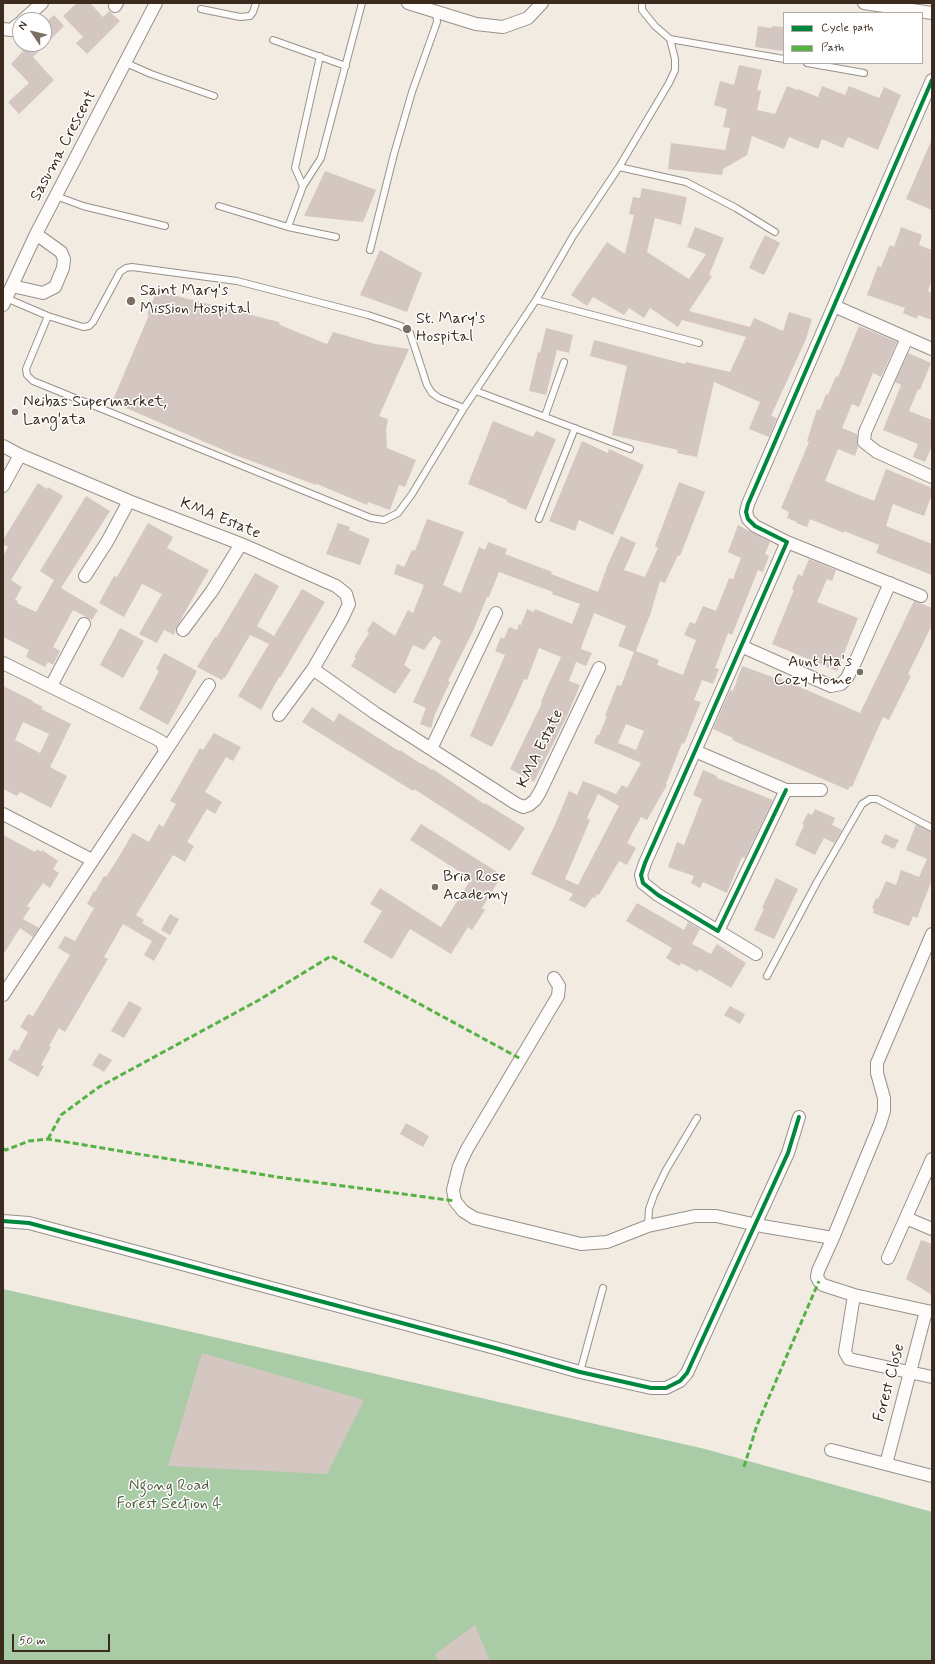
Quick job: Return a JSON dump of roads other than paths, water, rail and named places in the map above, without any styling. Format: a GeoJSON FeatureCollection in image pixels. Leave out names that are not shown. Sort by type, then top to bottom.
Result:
{"type":"FeatureCollection","features":[{"type":"Feature","properties":{"kind":"street"},"geometry":{"type":"LineString","coordinates":[[32,12],[42,3]]}},
{"type":"Feature","properties":{"kind":"street","name":"Sasuma Crescent"},"geometry":{"type":"LineString","coordinates":[[5,302],[36,234],[156,3]]}},
{"type":"Feature","properties":{"kind":"street"},"geometry":{"type":"LineString","coordinates":[[408,3],[476,24],[503,27],[528,18],[542,3]]}},
{"type":"Feature","properties":{"kind":"street"},"geometry":{"type":"LineString","coordinates":[[864,3],[932,13]]}},
{"type":"Feature","properties":{"kind":"street"},"geometry":{"type":"LineString","coordinates":[[921,596],[843,566],[787,542],[755,526],[748,519],[746,512],[748,504],[834,306],[927,107],[932,80]]}},
{"type":"Feature","properties":{"kind":"street"},"geometry":{"type":"LineString","coordinates":[[12,286],[43,293],[55,287],[63,268],[64,259],[61,252],[36,234]]}},
{"type":"Feature","properties":{"kind":"street"},"geometry":{"type":"LineString","coordinates":[[834,306],[932,349]]}},
{"type":"Feature","properties":{"kind":"street"},"geometry":{"type":"LineString","coordinates":[[907,338],[865,432],[864,442],[877,452],[932,477]]}},
{"type":"Feature","properties":{"kind":"street","name":"KMA Estate"},"geometry":{"type":"LineString","coordinates":[[3,446],[20,455],[129,501],[241,544],[336,586],[346,594],[349,604],[342,619],[313,669],[279,715]]}},
{"type":"Feature","properties":{"kind":"street"},"geometry":{"type":"LineString","coordinates":[[3,486],[20,455]]}},
{"type":"Feature","properties":{"kind":"street"},"geometry":{"type":"LineString","coordinates":[[85,576],[107,542],[129,501]]}},
{"type":"Feature","properties":{"kind":"street"},"geometry":{"type":"LineString","coordinates":[[756,954],[658,895],[643,883],[642,875],[645,863],[787,542]]}},
{"type":"Feature","properties":{"kind":"street"},"geometry":{"type":"LineString","coordinates":[[183,630],[212,591],[241,544]]}},
{"type":"Feature","properties":{"kind":"street"},"geometry":{"type":"LineString","coordinates":[[741,646],[831,686],[841,684],[847,678],[857,658],[890,583]]}},
{"type":"Feature","properties":{"kind":"street"},"geometry":{"type":"LineString","coordinates":[[432,749],[496,613]]}},
{"type":"Feature","properties":{"kind":"street"},"geometry":{"type":"LineString","coordinates":[[51,686],[84,624]]}},
{"type":"Feature","properties":{"kind":"street"},"geometry":{"type":"LineString","coordinates":[[3,663],[155,738],[162,742],[165,752]]}},
{"type":"Feature","properties":{"kind":"street","name":"KMA Estate"},"geometry":{"type":"LineString","coordinates":[[313,669],[375,713],[523,807],[529,805],[535,800],[540,792],[599,668]]}},
{"type":"Feature","properties":{"kind":"street"},"geometry":{"type":"LineString","coordinates":[[3,995],[209,686]]}},
{"type":"Feature","properties":{"kind":"street"},"geometry":{"type":"LineString","coordinates":[[695,751],[786,790],[821,790]]}},
{"type":"Feature","properties":{"kind":"street"},"geometry":{"type":"LineString","coordinates":[[718,931],[786,790]]}},
{"type":"Feature","properties":{"kind":"street"},"geometry":{"type":"LineString","coordinates":[[3,814],[92,860]]}},
{"type":"Feature","properties":{"kind":"street"},"geometry":{"type":"LineString","coordinates":[[929,1312],[854,1295],[823,1285],[819,1282],[817,1277],[818,1271],[833,1238],[884,1111],[884,1098],[877,1073],[877,1063],[932,934]]}},
{"type":"Feature","properties":{"kind":"street"},"geometry":{"type":"LineString","coordinates":[[554,978],[559,986],[558,996],[467,1149],[459,1166],[454,1190],[455,1201],[463,1211],[474,1218],[581,1244],[607,1242],[648,1226],[695,1216],[716,1216],[756,1225],[833,1238]]}},
{"type":"Feature","properties":{"kind":"street"},"geometry":{"type":"LineString","coordinates":[[3,1221],[28,1223],[580,1372],[651,1388],[666,1388],[680,1380],[687,1373],[788,1153],[799,1117]]}},
{"type":"Feature","properties":{"kind":"street"},"geometry":{"type":"LineString","coordinates":[[888,1258],[932,1159]]}},
{"type":"Feature","properties":{"kind":"street"},"geometry":{"type":"LineString","coordinates":[[906,1218],[932,1229]]}},
{"type":"Feature","properties":{"kind":"street"},"geometry":{"type":"LineString","coordinates":[[854,1295],[845,1352],[849,1359],[910,1371],[932,1377]]}},
{"type":"Feature","properties":{"kind":"street","name":"Forest Close"},"geometry":{"type":"LineString","coordinates":[[886,1464],[910,1371],[929,1312]]}},
{"type":"Feature","properties":{"kind":"street"},"geometry":{"type":"LineString","coordinates":[[831,1450],[932,1476]]}},
{"type":"Feature","properties":{"kind":"lane"},"geometry":{"type":"LineString","coordinates":[[201,9],[240,17],[250,16],[256,3]]}},
{"type":"Feature","properties":{"kind":"lane"},"geometry":{"type":"LineString","coordinates":[[288,227],[303,186],[321,158],[362,3]]}},
{"type":"Feature","properties":{"kind":"lane"},"geometry":{"type":"LineString","coordinates":[[642,3],[642,10],[655,26],[670,39],[783,59]]}},
{"type":"Feature","properties":{"kind":"lane"},"geometry":{"type":"LineString","coordinates":[[370,250],[394,154],[412,92],[437,22],[436,12]]}},
{"type":"Feature","properties":{"kind":"lane"},"geometry":{"type":"LineString","coordinates":[[48,316],[26,369],[27,375],[33,382],[371,518],[384,520],[398,513],[412,494],[464,408],[536,300],[573,236],[619,167],[669,83],[675,70],[675,59],[670,39]]}},
{"type":"Feature","properties":{"kind":"lane"},"geometry":{"type":"LineString","coordinates":[[273,40],[346,66]]}},
{"type":"Feature","properties":{"kind":"lane"},"geometry":{"type":"LineString","coordinates":[[303,186],[295,168],[320,56]]}},
{"type":"Feature","properties":{"kind":"lane"},"geometry":{"type":"LineString","coordinates":[[126,63],[151,74],[214,96]]}},
{"type":"Feature","properties":{"kind":"lane"},"geometry":{"type":"LineString","coordinates":[[813,64],[864,73]]}},
{"type":"Feature","properties":{"kind":"lane"},"geometry":{"type":"LineString","coordinates":[[619,167],[686,182],[736,208],[775,232]]}},
{"type":"Feature","properties":{"kind":"lane"},"geometry":{"type":"LineString","coordinates":[[56,196],[83,206],[165,226]]}},
{"type":"Feature","properties":{"kind":"lane"},"geometry":{"type":"LineString","coordinates":[[219,206],[288,227],[336,237]]}},
{"type":"Feature","properties":{"kind":"lane"},"geometry":{"type":"LineString","coordinates":[[5,302],[78,327],[89,326],[93,322],[120,272],[126,268],[132,267],[237,281],[368,315],[401,326],[410,333],[427,385],[432,393],[439,398],[464,408]]}},
{"type":"Feature","properties":{"kind":"lane"},"geometry":{"type":"LineString","coordinates":[[536,300],[699,343]]}},
{"type":"Feature","properties":{"kind":"lane"},"geometry":{"type":"LineString","coordinates":[[545,416],[564,362]]}},
{"type":"Feature","properties":{"kind":"lane"},"geometry":{"type":"LineString","coordinates":[[476,391],[630,449]]}},
{"type":"Feature","properties":{"kind":"lane"},"geometry":{"type":"LineString","coordinates":[[539,519],[575,428]]}},
{"type":"Feature","properties":{"kind":"lane"},"geometry":{"type":"LineString","coordinates":[[767,976],[817,882],[862,804],[870,799],[877,799],[932,828]]}},
{"type":"Feature","properties":{"kind":"lane"},"geometry":{"type":"LineString","coordinates":[[648,1226],[649,1209],[654,1195],[666,1170],[697,1118]]}},
{"type":"Feature","properties":{"kind":"lane"},"geometry":{"type":"LineString","coordinates":[[580,1372],[603,1288]]}},
{"type":"Feature","properties":{"kind":"place","name":"Saint Mary's Mission Hospital"},"geometry":{"type":"Point","coordinates":[131,301]}},
{"type":"Feature","properties":{"kind":"place","name":"St. Mary's Hospital"},"geometry":{"type":"Point","coordinates":[407,329]}},
{"type":"Feature","properties":{"kind":"place","name":"Neibas Supermarket, Lang'ata"},"geometry":{"type":"Point","coordinates":[15,412]}},
{"type":"Feature","properties":{"kind":"place","name":"Aunt Ha's Cozy Home"},"geometry":{"type":"Point","coordinates":[860,672]}},
{"type":"Feature","properties":{"kind":"place","name":"Bria Rose Academy"},"geometry":{"type":"Point","coordinates":[435,887]}},
{"type":"Feature","properties":{"kind":"park label","name":"Ngong Road Forest Section 4"},"geometry":{"type":"Point","coordinates":[169,1496]}}]}
